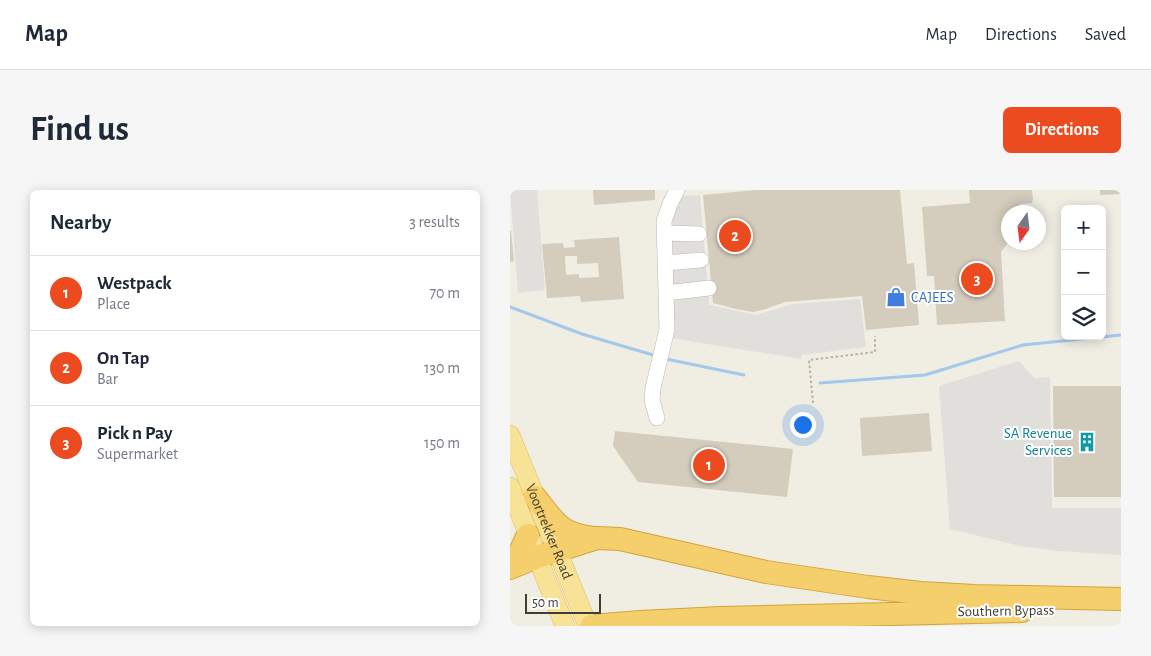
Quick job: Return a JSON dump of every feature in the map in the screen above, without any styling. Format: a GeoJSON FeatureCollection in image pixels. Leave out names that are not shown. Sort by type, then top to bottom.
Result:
{"type":"FeatureCollection","features":[{"type":"Feature","properties":{"kind":"highway"},"geometry":{"type":"LineString","coordinates":[[535,497],[561,528],[572,534],[585,537],[620,539],[766,572],[921,593],[1121,599]]}},
{"type":"Feature","properties":{"kind":"highway"},"geometry":{"type":"LineString","coordinates":[[510,564],[519,554],[528,535]]}},
{"type":"Feature","properties":{"kind":"highway"},"geometry":{"type":"LineString","coordinates":[[510,568],[597,538]]}},
{"type":"Feature","properties":{"kind":"highway","name":"Southern Bypass"},"geometry":{"type":"LineString","coordinates":[[589,626],[720,618],[1121,609]]}},
{"type":"Feature","properties":{"kind":"main road","name":"Voortrekker Road"},"geometry":{"type":"LineString","coordinates":[[510,435],[535,497],[547,554],[549,587],[565,626]]}},
{"type":"Feature","properties":{"kind":"main road","name":"Voortrekker Road"},"geometry":{"type":"LineString","coordinates":[[510,487],[528,535],[569,580],[589,626]]}},
{"type":"Feature","properties":{"kind":"lane"},"geometry":{"type":"LineString","coordinates":[[657,418],[652,400],[655,377],[667,329],[664,221],[670,197],[677,190]]}},
{"type":"Feature","properties":{"kind":"lane"},"geometry":{"type":"LineString","coordinates":[[664,233],[699,234]]}},
{"type":"Feature","properties":{"kind":"lane"},"geometry":{"type":"LineString","coordinates":[[665,263],[701,260]]}},
{"type":"Feature","properties":{"kind":"lane"},"geometry":{"type":"LineString","coordinates":[[666,293],[709,288]]}},
{"type":"Feature","properties":{"kind":"path"},"geometry":{"type":"LineString","coordinates":[[813,403],[809,360],[875,352],[875,336]]}},
{"type":"Feature","properties":{"kind":"shaded area"},"geometry":{"type":"Polygon","coordinates":[[[510,190],[537,190],[545,290],[518,293],[510,190]]]}},
{"type":"Feature","properties":{"kind":"shaded area"},"geometry":{"type":"Polygon","coordinates":[[[700,195],[709,305],[756,315],[793,304],[860,299],[866,347],[802,355],[801,359],[670,338],[675,324],[666,224],[681,196],[700,195]]]}},
{"type":"Feature","properties":{"kind":"shaded area"},"geometry":{"type":"Polygon","coordinates":[[[1019,361],[1034,378],[1050,377],[1052,508],[1121,508],[1121,555],[1059,551],[1020,546],[950,529],[939,386],[1019,361]]]}},
{"type":"Feature","properties":{"kind":"building"},"geometry":{"type":"Polygon","coordinates":[[[593,190],[655,190],[655,200],[594,205],[593,190]]]}},
{"type":"Feature","properties":{"kind":"building"},"geometry":{"type":"Polygon","coordinates":[[[756,190],[900,190],[907,264],[914,263],[919,325],[866,330],[862,296],[785,302],[753,312],[713,303],[703,195],[756,190]]]}},
{"type":"Feature","properties":{"kind":"building"},"geometry":{"type":"Polygon","coordinates":[[[969,190],[1032,190],[1032,203],[1001,205],[1001,250],[1003,250],[1001,252],[1005,321],[937,325],[934,276],[927,276],[922,207],[970,203],[969,190]]]}},
{"type":"Feature","properties":{"kind":"building"},"geometry":{"type":"Polygon","coordinates":[[[1100,190],[1121,190],[1121,194],[1100,195],[1100,190]]]}},
{"type":"Feature","properties":{"kind":"building"},"geometry":{"type":"Polygon","coordinates":[[[510,231],[514,261],[510,262],[510,231]]]}},
{"type":"Feature","properties":{"kind":"building"},"geometry":{"type":"Polygon","coordinates":[[[619,237],[624,299],[581,302],[580,296],[547,298],[542,244],[563,243],[564,248],[575,247],[574,240],[619,237]],[[565,256],[566,275],[579,274],[579,278],[599,277],[598,263],[577,264],[577,256],[565,256]]]}},
{"type":"Feature","properties":{"kind":"building","name":"SA Revenue Services"},"geometry":{"type":"Polygon","coordinates":[[[1053,386],[1121,386],[1121,497],[1054,497],[1053,386]]]}},
{"type":"Feature","properties":{"kind":"building"},"geometry":{"type":"Polygon","coordinates":[[[929,413],[932,451],[862,456],[860,418],[929,413]]]}},
{"type":"Feature","properties":{"kind":"building"},"geometry":{"type":"Polygon","coordinates":[[[615,431],[793,449],[787,497],[638,482],[613,446],[615,431]]]}},
{"type":"Feature","properties":{"kind":"waterway"},"geometry":{"type":"LineString","coordinates":[[510,307],[582,334],[653,355]]}},
{"type":"Feature","properties":{"kind":"waterway"},"geometry":{"type":"LineString","coordinates":[[820,383],[925,375],[1023,345],[1121,335]]}},
{"type":"Feature","properties":{"kind":"waterway"},"geometry":{"type":"LineString","coordinates":[[666,359],[744,375]]}},
{"type":"Feature","properties":{"kind":"place","name":"On Tap"},"geometry":{"type":"Point","coordinates":[735,236]}},
{"type":"Feature","properties":{"kind":"place","name":"Pick n Pay"},"geometry":{"type":"Point","coordinates":[977,279]}},
{"type":"Feature","properties":{"kind":"place","name":"CAJEES"},"geometry":{"type":"Point","coordinates":[896,297]}},
{"type":"Feature","properties":{"kind":"place","name":"SA Revenue Services"},"geometry":{"type":"Point","coordinates":[1087,442]}},
{"type":"Feature","properties":{"kind":"place","name":"Westpack"},"geometry":{"type":"Point","coordinates":[709,465]}}]}
